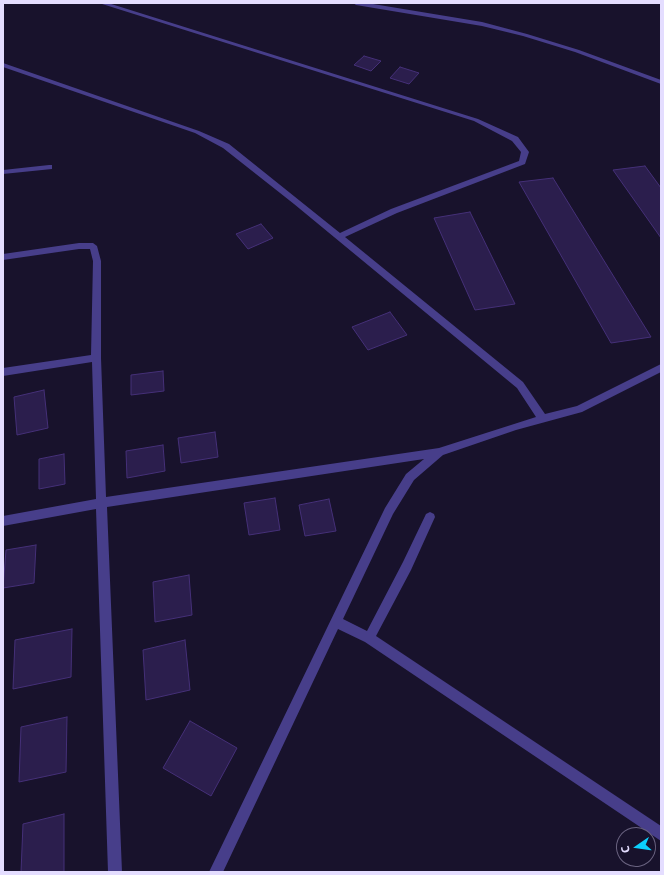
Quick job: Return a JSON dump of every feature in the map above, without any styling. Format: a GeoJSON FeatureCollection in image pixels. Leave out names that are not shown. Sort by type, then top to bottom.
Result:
{"type":"FeatureCollection","features":[{"type":"Feature","properties":{"kind":"street"},"geometry":{"type":"LineString","coordinates":[[102,3],[476,120],[515,139],[525,152],[522,162],[394,211],[339,237]]}},
{"type":"Feature","properties":{"kind":"street"},"geometry":{"type":"LineString","coordinates":[[356,3],[482,24],[525,35],[577,51],[661,82]]}},
{"type":"Feature","properties":{"kind":"street"},"geometry":{"type":"LineString","coordinates":[[3,65],[197,132],[226,146],[520,385],[543,419]]}},
{"type":"Feature","properties":{"kind":"street"},"geometry":{"type":"LineString","coordinates":[[3,172],[49,167]]}},
{"type":"Feature","properties":{"kind":"street"},"geometry":{"type":"LineString","coordinates":[[3,257],[79,246],[93,246],[97,261],[96,358],[115,872]]}},
{"type":"Feature","properties":{"kind":"street"},"geometry":{"type":"LineString","coordinates":[[3,372],[96,358]]}},
{"type":"Feature","properties":{"kind":"street"},"geometry":{"type":"LineString","coordinates":[[3,521],[101,503],[439,452],[516,426],[580,409],[661,368]]}},
{"type":"Feature","properties":{"kind":"street"},"geometry":{"type":"LineString","coordinates":[[216,872],[390,511],[410,477],[439,452]]}},
{"type":"Feature","properties":{"kind":"street"},"geometry":{"type":"LineString","coordinates":[[369,638],[407,566],[430,516]]}},
{"type":"Feature","properties":{"kind":"street"},"geometry":{"type":"LineString","coordinates":[[336,622],[369,638],[661,834]]}},
{"type":"Feature","properties":{"kind":"building"},"geometry":{"type":"Polygon","coordinates":[[[364,56],[381,61],[371,71],[354,65],[364,56]]]}},
{"type":"Feature","properties":{"kind":"building"},"geometry":{"type":"Polygon","coordinates":[[[400,67],[419,73],[409,84],[390,78],[400,67]]]}},
{"type":"Feature","properties":{"kind":"building"},"geometry":{"type":"Polygon","coordinates":[[[645,166],[661,188],[661,238],[613,170],[645,166]]]}},
{"type":"Feature","properties":{"kind":"building"},"geometry":{"type":"Polygon","coordinates":[[[553,178],[651,337],[611,343],[519,182],[553,178]]]}},
{"type":"Feature","properties":{"kind":"building"},"geometry":{"type":"Polygon","coordinates":[[[470,212],[515,304],[475,310],[434,218],[470,212]]]}},
{"type":"Feature","properties":{"kind":"building"},"geometry":{"type":"Polygon","coordinates":[[[261,224],[273,238],[248,249],[236,234],[261,224]]]}},
{"type":"Feature","properties":{"kind":"building"},"geometry":{"type":"Polygon","coordinates":[[[390,312],[407,335],[368,350],[352,327],[390,312]]]}},
{"type":"Feature","properties":{"kind":"building"},"geometry":{"type":"Polygon","coordinates":[[[163,371],[164,391],[131,395],[131,375],[163,371]]]}},
{"type":"Feature","properties":{"kind":"building"},"geometry":{"type":"Polygon","coordinates":[[[44,390],[48,428],[17,435],[14,397],[44,390]]]}},
{"type":"Feature","properties":{"kind":"building"},"geometry":{"type":"Polygon","coordinates":[[[215,432],[218,457],[181,463],[178,438],[215,432]]]}},
{"type":"Feature","properties":{"kind":"building"},"geometry":{"type":"Polygon","coordinates":[[[163,445],[165,471],[127,478],[126,451],[163,445]]]}},
{"type":"Feature","properties":{"kind":"building"},"geometry":{"type":"Polygon","coordinates":[[[64,454],[65,484],[39,489],[39,459],[64,454]]]}},
{"type":"Feature","properties":{"kind":"building"},"geometry":{"type":"Polygon","coordinates":[[[275,498],[280,530],[249,535],[244,503],[275,498]]]}},
{"type":"Feature","properties":{"kind":"building"},"geometry":{"type":"Polygon","coordinates":[[[329,499],[336,531],[305,536],[299,505],[329,499]]]}},
{"type":"Feature","properties":{"kind":"building"},"geometry":{"type":"Polygon","coordinates":[[[36,545],[34,583],[3,588],[6,550],[36,545]]]}},
{"type":"Feature","properties":{"kind":"building"},"geometry":{"type":"Polygon","coordinates":[[[189,575],[192,615],[155,622],[153,582],[189,575]]]}},
{"type":"Feature","properties":{"kind":"building"},"geometry":{"type":"Polygon","coordinates":[[[72,629],[71,677],[13,689],[15,640],[72,629]]]}},
{"type":"Feature","properties":{"kind":"building"},"geometry":{"type":"Polygon","coordinates":[[[185,640],[190,690],[146,700],[143,650],[185,640]]]}},
{"type":"Feature","properties":{"kind":"building"},"geometry":{"type":"Polygon","coordinates":[[[67,717],[66,772],[19,782],[21,727],[67,717]]]}},
{"type":"Feature","properties":{"kind":"building"},"geometry":{"type":"Polygon","coordinates":[[[190,721],[237,748],[211,796],[163,768],[190,721]]]}},
{"type":"Feature","properties":{"kind":"building"},"geometry":{"type":"Polygon","coordinates":[[[64,814],[64,872],[21,872],[23,824],[64,814]]]}}]}
